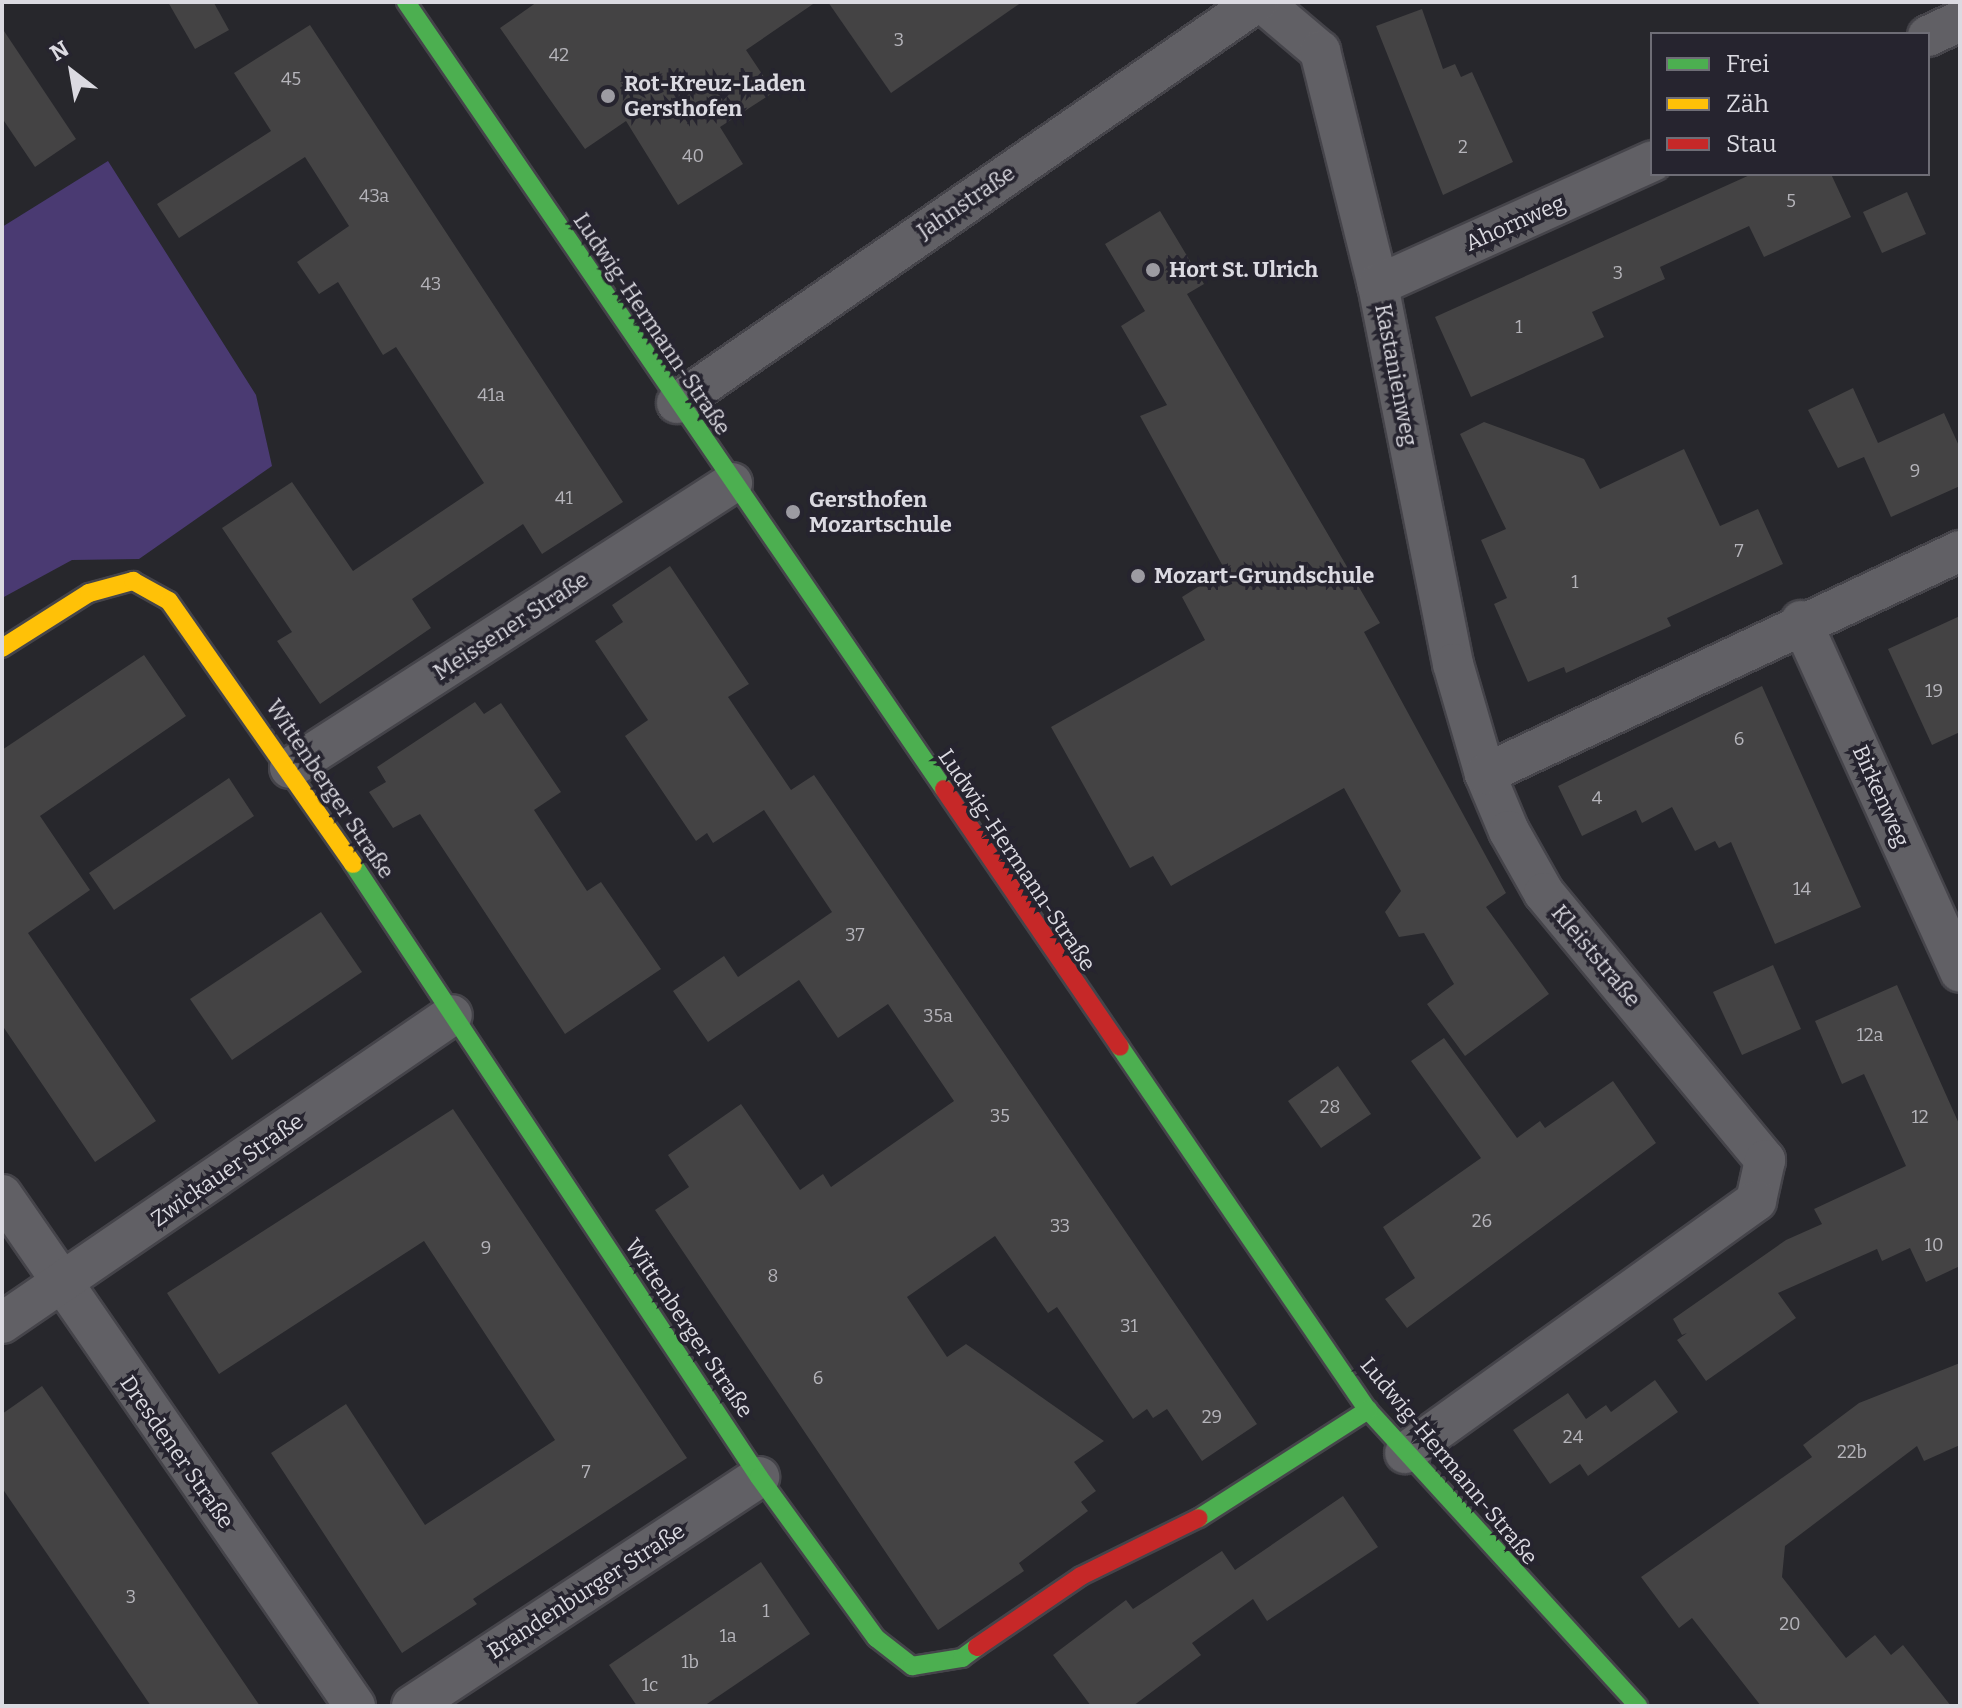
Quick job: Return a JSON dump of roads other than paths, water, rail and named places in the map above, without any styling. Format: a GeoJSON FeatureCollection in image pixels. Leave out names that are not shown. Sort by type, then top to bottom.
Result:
{"type":"FeatureCollection","features":[{"type":"Feature","properties":{"kind":"street","name":"Ludwig-Hermann-Straße"},"geometry":{"type":"LineString","coordinates":[[406,2],[677,403],[1368,1410],[1638,1706]]}},
{"type":"Feature","properties":{"kind":"street","name":"Jahnstraße"},"geometry":{"type":"LineString","coordinates":[[677,403],[1259,2]]}},
{"type":"Feature","properties":{"kind":"street","name":"Kastanienweg"},"geometry":{"type":"LineString","coordinates":[[1259,2],[1320,51],[1378,285],[1453,664],[1485,774]]}},
{"type":"Feature","properties":{"kind":"street"},"geometry":{"type":"LineString","coordinates":[[1930,35],[1960,21]]}},
{"type":"Feature","properties":{"kind":"street","name":"Ahornweg"},"geometry":{"type":"LineString","coordinates":[[1378,285],[1650,162]]}},
{"type":"Feature","properties":{"kind":"street","name":"Meissener Straße"},"geometry":{"type":"LineString","coordinates":[[290,768],[732,483]]}},
{"type":"Feature","properties":{"kind":"street"},"geometry":{"type":"LineString","coordinates":[[1485,774],[1801,621],[1960,551]]}},
{"type":"Feature","properties":{"kind":"street","name":"Wittenberger Straße"},"geometry":{"type":"LineString","coordinates":[[2,648],[89,593],[133,581],[169,601],[290,768],[759,1477],[876,1638],[912,1666],[962,1658],[1081,1576],[1209,1513],[1368,1410]]}},
{"type":"Feature","properties":{"kind":"street","name":"Birkenweg"},"geometry":{"type":"LineString","coordinates":[[1801,621],[1960,972]]}},
{"type":"Feature","properties":{"kind":"street","name":"Kleiststraße"},"geometry":{"type":"LineString","coordinates":[[1405,1453],[1756,1201],[1765,1160],[1544,893],[1485,774]]}},
{"type":"Feature","properties":{"kind":"street","name":"Zwickauer Straße"},"geometry":{"type":"LineString","coordinates":[[2,1323],[452,1015]]}},
{"type":"Feature","properties":{"kind":"street","name":"Dresdener Straße"},"geometry":{"type":"LineString","coordinates":[[2,1195],[60,1285],[355,1706]]}},
{"type":"Feature","properties":{"kind":"street","name":"Brandenburger Straße"},"geometry":{"type":"LineString","coordinates":[[412,1706],[759,1477]]}},
{"type":"Feature","properties":{"kind":"place","name":"Rot-Kreuz-Laden Gersthofen"},"geometry":{"type":"Point","coordinates":[608,96]}},
{"type":"Feature","properties":{"kind":"place","name":"Hort St. Ulrich"},"geometry":{"type":"Point","coordinates":[1153,270]}},
{"type":"Feature","properties":{"kind":"place","name":"Gersthofen Mozartschule"},"geometry":{"type":"Point","coordinates":[793,512]}},
{"type":"Feature","properties":{"kind":"place","name":"Mozart-Grundschule"},"geometry":{"type":"Point","coordinates":[1138,576]}}]}
